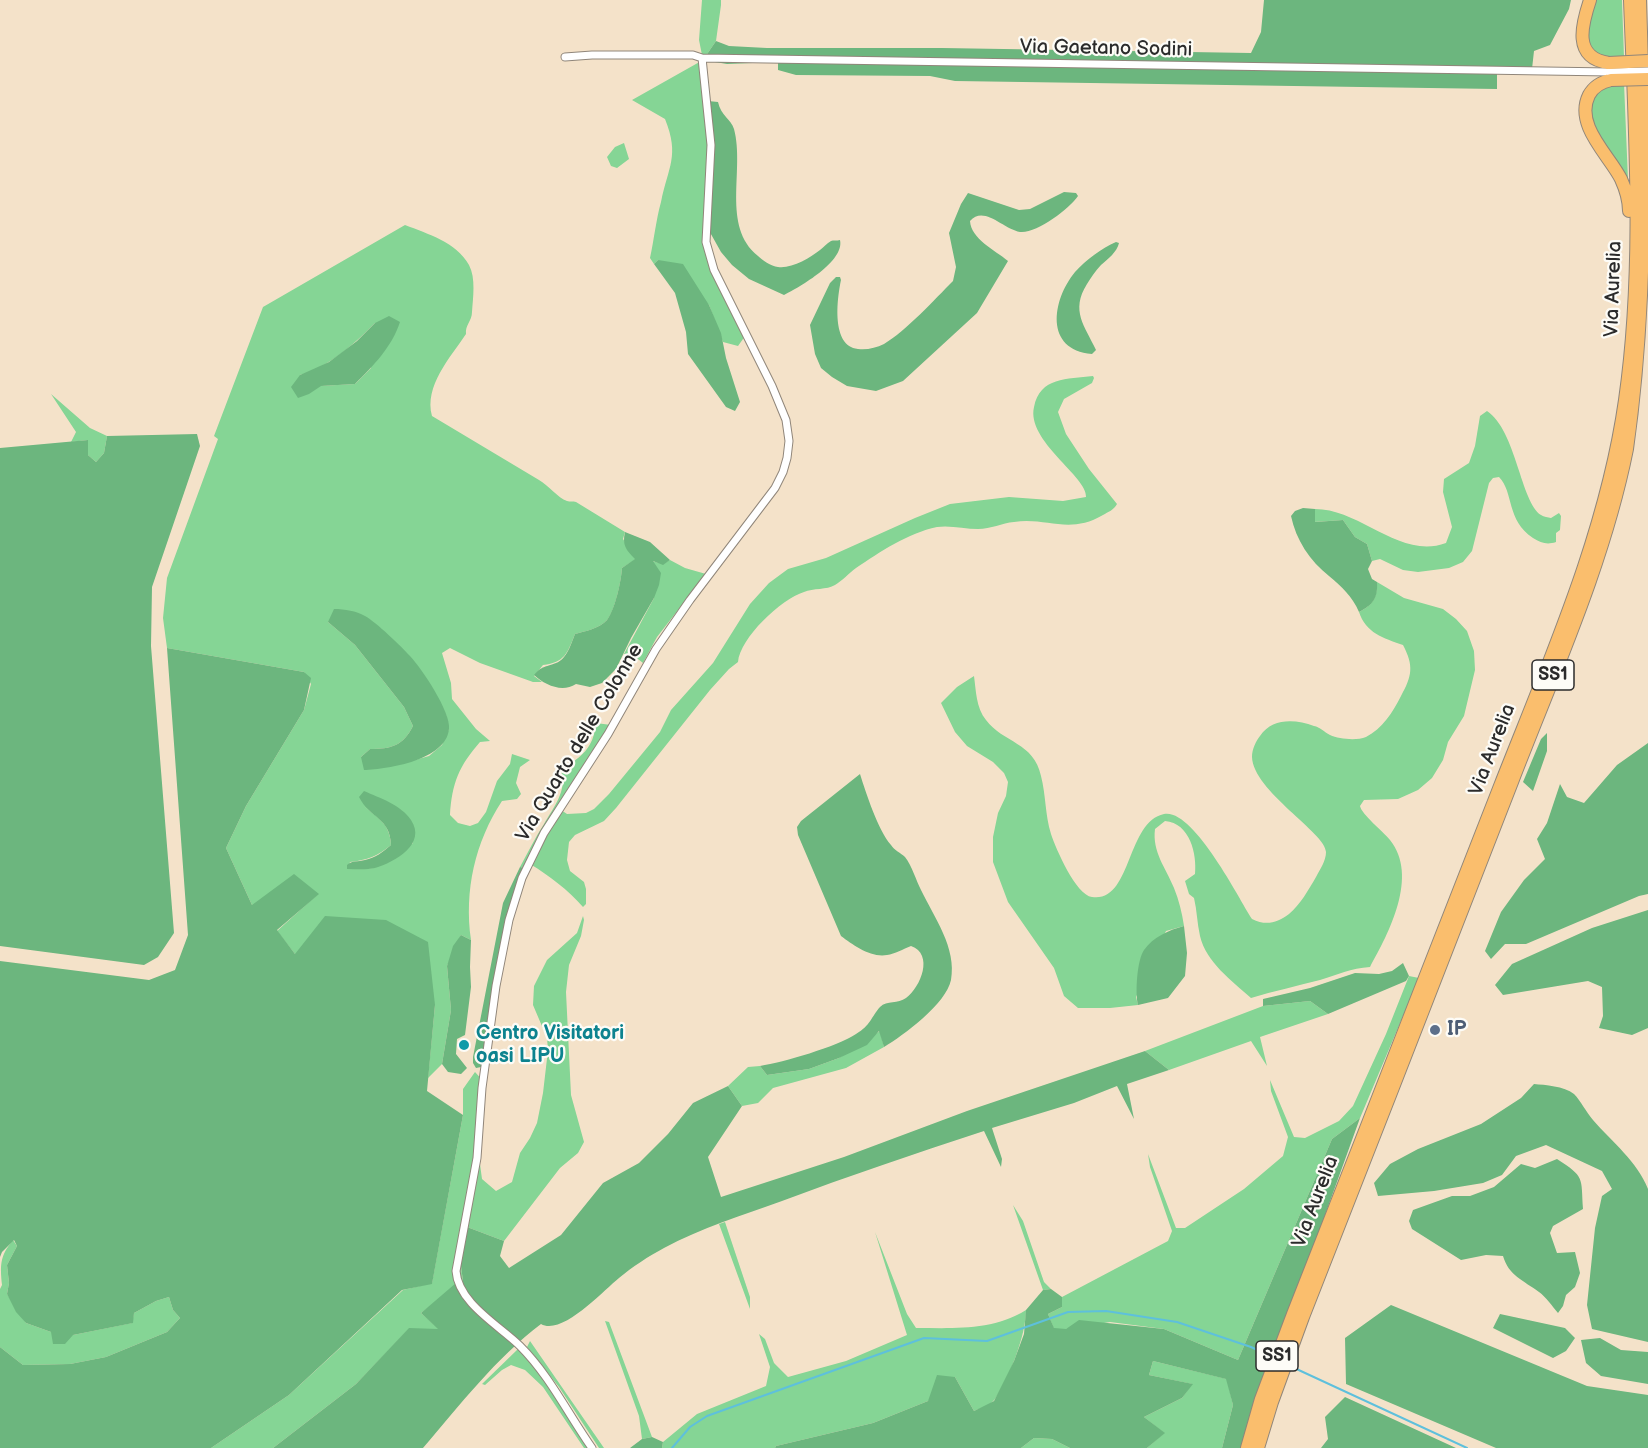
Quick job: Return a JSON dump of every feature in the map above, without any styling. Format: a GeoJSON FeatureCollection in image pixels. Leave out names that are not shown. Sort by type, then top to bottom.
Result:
{"type":"FeatureCollection","features":[{"type":"Feature","properties":{"kind":"highway"},"geometry":{"type":"LineString","coordinates":[[1590,0],[1582,26],[1583,43],[1594,58],[1610,72],[1648,79]]}},
{"type":"Feature","properties":{"kind":"highway","name":"Via Aurelia"},"geometry":{"type":"LineString","coordinates":[[1247,1448],[1565,619],[1599,516],[1625,402],[1635,315],[1636,220],[1630,0]]}},
{"type":"Feature","properties":{"kind":"highway","name":"Via Aurelia"},"geometry":{"type":"LineString","coordinates":[[1298,1315],[1574,622],[1616,497],[1628,446],[1644,321],[1647,240],[1640,0]]}},
{"type":"Feature","properties":{"kind":"highway"},"geometry":{"type":"LineString","coordinates":[[1635,315],[1630,289],[1628,199],[1619,176],[1595,140],[1586,113],[1586,103],[1591,93],[1610,72],[1648,62]]}},
{"type":"Feature","properties":{"kind":"highway"},"geometry":{"type":"LineString","coordinates":[[1616,497],[1632,449],[1648,358]]}},
{"type":"Feature","properties":{"kind":"highway","name":"Via Aurelia"},"geometry":{"type":"LineString","coordinates":[[1258,1448],[1267,1400]]}},
{"type":"Feature","properties":{"kind":"street","name":"Via Gaetano Sodini"},"geometry":{"type":"LineString","coordinates":[[565,57],[693,56],[702,58],[1648,71]]}},
{"type":"Feature","properties":{"kind":"street","name":"Via Quarto delle Colonne"},"geometry":{"type":"LineString","coordinates":[[592,1448],[539,1367],[521,1347],[466,1297],[459,1287],[456,1271],[477,1158],[483,1081],[496,986],[509,920],[522,878],[544,833],[608,734],[656,650],[690,600],[775,488],[787,458],[788,434],[782,406],[720,283],[707,248],[711,138],[702,58]]}},
{"type":"Feature","properties":{"kind":"green space"},"geometry":{"type":"Polygon","coordinates":[[[702,0],[721,0],[716,41],[703,60],[699,40],[702,0]]]}},
{"type":"Feature","properties":{"kind":"green space"},"geometry":{"type":"Polygon","coordinates":[[[1264,0],[1571,0],[1569,9],[1550,45],[1534,51],[1532,69],[1497,69],[1497,89],[955,81],[930,76],[796,75],[778,70],[778,62],[727,64],[703,60],[716,41],[729,46],[767,48],[942,48],[1251,53],[1261,32],[1264,0]]]}},
{"type":"Feature","properties":{"kind":"green space"},"geometry":{"type":"Polygon","coordinates":[[[1595,0],[1622,0],[1624,57],[1598,54],[1588,42],[1589,23],[1595,0]]]}},
{"type":"Feature","properties":{"kind":"green space"},"geometry":{"type":"Polygon","coordinates":[[[703,60],[711,125],[708,247],[722,282],[748,332],[738,346],[723,342],[709,305],[658,260],[654,264],[650,258],[671,161],[672,143],[665,119],[632,100],[703,60]]]}},
{"type":"Feature","properties":{"kind":"green space"},"geometry":{"type":"Polygon","coordinates":[[[1624,83],[1628,180],[1592,128],[1591,103],[1600,89],[1624,83]]]}},
{"type":"Feature","properties":{"kind":"green space"},"geometry":{"type":"Polygon","coordinates":[[[708,101],[718,102],[721,111],[734,129],[737,145],[736,197],[740,229],[747,244],[758,256],[775,266],[789,266],[811,256],[831,241],[840,240],[840,248],[829,265],[810,280],[784,295],[749,279],[732,265],[721,252],[707,227],[708,101]]]}},
{"type":"Feature","properties":{"kind":"green space"},"geometry":{"type":"Polygon","coordinates":[[[624,143],[629,159],[617,168],[611,166],[607,157],[615,147],[624,143]]]}},
{"type":"Feature","properties":{"kind":"green space"},"geometry":{"type":"Polygon","coordinates":[[[1064,192],[1076,193],[1078,196],[1052,220],[1027,232],[1014,230],[987,217],[975,217],[970,221],[979,239],[1008,261],[977,313],[903,381],[876,391],[847,386],[821,368],[815,354],[810,325],[830,283],[836,277],[840,277],[841,280],[838,320],[843,340],[849,346],[858,349],[878,347],[902,331],[953,281],[956,267],[949,233],[968,193],[1019,210],[1030,209],[1064,192]]]}},
{"type":"Feature","properties":{"kind":"green space"},"geometry":{"type":"Polygon","coordinates":[[[405,225],[457,250],[469,265],[473,276],[472,315],[466,334],[435,383],[431,405],[432,416],[539,480],[564,499],[576,502],[625,532],[623,539],[636,559],[622,568],[613,610],[607,620],[596,628],[575,634],[564,656],[556,662],[543,665],[534,676],[542,682],[533,682],[480,663],[450,648],[442,653],[451,683],[452,699],[476,729],[490,741],[480,742],[462,767],[455,784],[450,815],[458,823],[470,826],[478,823],[486,812],[497,781],[510,764],[512,754],[530,760],[520,767],[516,783],[521,794],[517,799],[502,801],[478,850],[469,903],[471,940],[461,935],[447,966],[451,1010],[442,1064],[428,1078],[435,1005],[295,954],[277,931],[318,894],[252,905],[226,848],[246,806],[304,710],[311,684],[304,672],[167,648],[163,618],[167,578],[218,439],[214,436],[263,307],[405,225]],[[375,323],[350,347],[321,366],[300,375],[320,386],[355,384],[371,368],[375,323]],[[366,617],[328,622],[355,645],[404,707],[413,726],[405,738],[396,745],[370,749],[361,757],[415,760],[429,756],[442,745],[449,729],[446,715],[410,657],[366,617]],[[364,806],[386,827],[391,845],[372,857],[350,862],[348,869],[374,868],[413,843],[364,806]]]}},
{"type":"Feature","properties":{"kind":"green space"},"geometry":{"type":"Polygon","coordinates":[[[1116,242],[1119,243],[1116,249],[1093,274],[1080,302],[1081,318],[1096,350],[1092,354],[1077,350],[1066,343],[1059,334],[1057,322],[1061,296],[1067,283],[1079,268],[1100,251],[1116,242]]]}},
{"type":"Feature","properties":{"kind":"green space"},"geometry":{"type":"Polygon","coordinates":[[[658,260],[683,264],[709,305],[721,333],[726,358],[740,402],[735,411],[726,407],[688,354],[686,332],[675,293],[654,264],[658,260]]]}},
{"type":"Feature","properties":{"kind":"green space"},"geometry":{"type":"Polygon","coordinates":[[[389,316],[400,322],[397,331],[381,356],[355,384],[321,386],[298,398],[291,387],[300,375],[329,362],[357,341],[375,323],[389,316]]]}},
{"type":"Feature","properties":{"kind":"green space"},"geometry":{"type":"Polygon","coordinates":[[[1093,376],[1092,383],[1064,399],[1058,412],[1066,434],[1089,469],[1117,504],[1113,509],[1091,521],[1079,524],[1026,521],[983,529],[937,527],[926,530],[905,538],[885,550],[856,568],[835,585],[795,596],[774,611],[754,631],[740,652],[738,662],[710,690],[616,808],[604,821],[575,835],[569,842],[567,860],[570,871],[584,882],[586,889],[586,904],[583,907],[552,878],[530,864],[528,869],[520,867],[561,792],[563,778],[561,771],[581,756],[589,746],[596,723],[611,725],[561,810],[567,814],[586,813],[594,809],[609,794],[660,732],[671,710],[713,663],[750,604],[769,583],[788,569],[826,558],[950,504],[1009,497],[1063,501],[1086,497],[1078,479],[1039,433],[1034,420],[1034,407],[1037,397],[1048,385],[1064,379],[1093,376]]]}},
{"type":"Feature","properties":{"kind":"green space"},"geometry":{"type":"Polygon","coordinates":[[[51,394],[90,428],[107,436],[104,453],[96,462],[88,455],[87,440],[71,442],[76,432],[51,394]]]}},
{"type":"Feature","properties":{"kind":"green space"},"geometry":{"type":"Polygon","coordinates":[[[1487,411],[1497,420],[1505,434],[1534,508],[1545,517],[1551,518],[1559,513],[1561,516],[1556,542],[1541,542],[1524,531],[1514,515],[1507,490],[1499,477],[1493,478],[1489,483],[1472,551],[1463,562],[1449,568],[1418,572],[1403,570],[1380,559],[1372,561],[1367,544],[1355,537],[1343,520],[1314,522],[1315,509],[1332,511],[1396,540],[1413,545],[1429,546],[1446,543],[1452,527],[1443,492],[1444,479],[1469,463],[1475,446],[1480,416],[1487,411]]]}},
{"type":"Feature","properties":{"kind":"green space"},"geometry":{"type":"Polygon","coordinates":[[[197,434],[200,446],[152,587],[151,646],[174,933],[158,957],[144,965],[0,946],[0,448],[88,440],[88,455],[96,462],[104,453],[107,436],[197,434]]]}},
{"type":"Feature","properties":{"kind":"green space"},"geometry":{"type":"Polygon","coordinates":[[[1303,508],[1315,509],[1315,522],[1343,520],[1355,537],[1367,544],[1372,561],[1368,569],[1372,579],[1377,582],[1377,588],[1371,604],[1359,612],[1346,592],[1316,564],[1296,533],[1291,516],[1295,511],[1303,508]]]}},
{"type":"Feature","properties":{"kind":"green space"},"geometry":{"type":"Polygon","coordinates":[[[625,532],[650,542],[670,560],[663,565],[653,561],[661,573],[654,598],[616,669],[602,683],[590,687],[576,684],[565,688],[548,685],[534,675],[542,668],[563,658],[575,634],[600,626],[610,615],[617,595],[622,568],[635,559],[625,547],[625,532]]]}},
{"type":"Feature","properties":{"kind":"green space"},"geometry":{"type":"Polygon","coordinates":[[[670,560],[685,568],[706,574],[657,637],[643,663],[633,655],[624,654],[654,598],[652,561],[663,564],[670,560]]]}},
{"type":"Feature","properties":{"kind":"green space"},"geometry":{"type":"Polygon","coordinates":[[[1377,582],[1404,598],[1443,609],[1456,619],[1467,631],[1474,651],[1475,670],[1464,716],[1448,742],[1443,760],[1432,778],[1418,790],[1398,799],[1364,800],[1360,806],[1368,818],[1390,840],[1398,854],[1402,870],[1398,904],[1385,938],[1370,967],[1350,970],[1251,998],[1214,963],[1203,945],[1194,898],[1189,894],[1185,881],[1195,874],[1193,849],[1181,827],[1165,821],[1155,829],[1156,845],[1160,860],[1176,893],[1184,926],[1166,931],[1136,997],[1138,1005],[1078,1008],[1064,996],[1054,968],[1008,902],[993,862],[993,837],[1008,782],[1004,773],[993,762],[967,746],[955,732],[941,703],[957,687],[974,676],[978,704],[986,720],[1001,734],[1025,749],[1037,765],[1043,783],[1049,827],[1054,841],[1073,880],[1086,894],[1092,897],[1105,895],[1115,888],[1142,831],[1152,820],[1164,814],[1176,816],[1201,839],[1214,856],[1252,919],[1267,923],[1280,920],[1301,902],[1321,868],[1326,852],[1315,834],[1264,784],[1255,770],[1252,757],[1253,748],[1265,730],[1277,723],[1299,722],[1334,736],[1353,739],[1366,737],[1386,720],[1408,683],[1410,665],[1403,645],[1371,630],[1359,612],[1368,607],[1373,600],[1377,582]]]}},
{"type":"Feature","properties":{"kind":"green space"},"geometry":{"type":"Polygon","coordinates":[[[334,609],[362,614],[370,619],[410,656],[421,670],[441,702],[448,722],[446,740],[438,748],[415,761],[387,768],[364,770],[361,757],[370,749],[396,745],[405,738],[413,726],[404,707],[355,645],[328,622],[334,609]]]}},
{"type":"Feature","properties":{"kind":"green space"},"geometry":{"type":"Polygon","coordinates":[[[167,648],[304,672],[311,678],[304,710],[246,806],[226,848],[252,905],[294,874],[319,894],[277,930],[295,954],[325,916],[386,920],[428,942],[435,1005],[427,1091],[463,1115],[432,1284],[402,1290],[289,1395],[211,1448],[0,1448],[0,1347],[23,1365],[70,1364],[106,1357],[167,1332],[180,1318],[173,1310],[169,1297],[134,1313],[133,1323],[73,1335],[65,1344],[53,1344],[51,1332],[26,1323],[16,1312],[7,1294],[9,1283],[7,1265],[17,1246],[14,1240],[0,1257],[0,961],[149,980],[175,970],[188,935],[167,648]]]}},
{"type":"Feature","properties":{"kind":"green space"},"geometry":{"type":"Polygon","coordinates":[[[1547,733],[1547,751],[1533,791],[1523,782],[1541,739],[1547,733]]]}},
{"type":"Feature","properties":{"kind":"green space"},"geometry":{"type":"Polygon","coordinates":[[[1648,743],[1648,894],[1526,944],[1505,944],[1491,959],[1485,951],[1501,912],[1524,880],[1545,859],[1537,839],[1547,823],[1560,784],[1567,797],[1584,803],[1617,765],[1648,743]]]}},
{"type":"Feature","properties":{"kind":"green space"},"geometry":{"type":"Polygon","coordinates":[[[860,774],[873,811],[886,838],[892,847],[905,857],[943,933],[951,956],[951,980],[948,989],[933,1009],[913,1027],[884,1047],[879,1031],[867,1045],[839,1058],[809,1069],[767,1075],[760,1066],[836,1044],[861,1031],[880,1007],[886,1003],[906,998],[916,986],[923,971],[922,956],[911,946],[890,954],[875,955],[862,950],[841,936],[798,835],[797,827],[801,821],[860,774]]]}},
{"type":"Feature","properties":{"kind":"green space"},"geometry":{"type":"Polygon","coordinates":[[[364,791],[402,810],[411,820],[415,829],[415,837],[406,851],[383,865],[372,869],[347,869],[349,863],[372,858],[391,845],[390,836],[383,823],[368,810],[359,797],[364,791]]]}},
{"type":"Feature","properties":{"kind":"green space"},"geometry":{"type":"Polygon","coordinates":[[[520,867],[528,869],[506,941],[486,1066],[476,1068],[473,1057],[503,903],[520,867]]]}},
{"type":"Feature","properties":{"kind":"green space"},"geometry":{"type":"Polygon","coordinates":[[[1648,910],[1648,1028],[1632,1035],[1599,1028],[1603,1016],[1602,987],[1588,981],[1503,995],[1495,985],[1512,964],[1592,928],[1648,910]]]}},
{"type":"Feature","properties":{"kind":"green space"},"geometry":{"type":"Polygon","coordinates":[[[583,916],[581,936],[569,965],[566,992],[571,1095],[584,1142],[578,1153],[560,1168],[504,1241],[467,1227],[460,1259],[463,1281],[421,1313],[439,1329],[409,1329],[356,1384],[273,1448],[211,1448],[289,1395],[403,1290],[432,1283],[463,1115],[463,1089],[475,1072],[485,1083],[479,1157],[482,1179],[496,1191],[512,1182],[520,1153],[537,1123],[548,1050],[547,1038],[533,1005],[534,986],[547,960],[577,933],[583,916]]]}},
{"type":"Feature","properties":{"kind":"green space"},"geometry":{"type":"Polygon","coordinates":[[[1184,926],[1187,953],[1185,976],[1168,998],[1138,1005],[1137,977],[1144,950],[1162,935],[1184,926]]]}},
{"type":"Feature","properties":{"kind":"green space"},"geometry":{"type":"Polygon","coordinates":[[[461,935],[471,940],[471,987],[465,1035],[457,1039],[456,1054],[467,1068],[461,1074],[448,1072],[442,1064],[451,1010],[447,966],[453,946],[461,935]]]}},
{"type":"Feature","properties":{"kind":"green space"},"geometry":{"type":"Polygon","coordinates":[[[1403,963],[1409,976],[1406,981],[1328,1014],[1310,1001],[1263,1006],[1263,999],[1310,988],[1355,973],[1379,974],[1392,971],[1403,963]]]}},
{"type":"Feature","properties":{"kind":"green space"},"geometry":{"type":"Polygon","coordinates":[[[1409,976],[1419,978],[1360,1118],[1332,1139],[1238,1360],[1164,1329],[1110,1322],[1054,1329],[1048,1314],[1062,1307],[1062,1297],[1168,1241],[1172,1231],[1150,1167],[1148,1154],[1176,1228],[1185,1228],[1244,1189],[1283,1156],[1288,1137],[1271,1091],[1270,1080],[1294,1137],[1305,1138],[1339,1121],[1353,1106],[1386,1034],[1409,976]]]}},
{"type":"Feature","properties":{"kind":"green space"},"geometry":{"type":"Polygon","coordinates":[[[1310,1001],[1328,1014],[1260,1037],[1267,1066],[1251,1041],[1169,1070],[1145,1051],[1263,1006],[1310,1001]]]}},
{"type":"Feature","properties":{"kind":"green space"},"geometry":{"type":"Polygon","coordinates":[[[880,1031],[884,1047],[846,1068],[773,1088],[758,1103],[742,1106],[728,1086],[748,1067],[760,1066],[767,1075],[809,1069],[839,1058],[880,1031]]]}},
{"type":"Feature","properties":{"kind":"green space"},"geometry":{"type":"Polygon","coordinates":[[[1145,1051],[1169,1070],[1127,1084],[1134,1119],[1117,1086],[1074,1103],[992,1128],[1002,1159],[1001,1167],[984,1131],[722,1222],[658,1251],[624,1274],[571,1318],[550,1326],[541,1324],[525,1337],[479,1383],[423,1448],[273,1448],[356,1384],[409,1328],[438,1329],[421,1313],[456,1283],[463,1281],[460,1259],[467,1227],[504,1241],[500,1256],[509,1268],[561,1235],[603,1183],[639,1163],[668,1134],[693,1103],[728,1086],[742,1106],[708,1157],[721,1197],[844,1157],[967,1111],[1145,1051]]]}},
{"type":"Feature","properties":{"kind":"green space"},"geometry":{"type":"Polygon","coordinates":[[[1534,1084],[1549,1085],[1574,1094],[1593,1120],[1631,1161],[1648,1189],[1648,1342],[1592,1329],[1587,1305],[1595,1228],[1602,1196],[1612,1189],[1602,1171],[1546,1145],[1516,1156],[1502,1175],[1483,1183],[1434,1191],[1378,1196],[1374,1183],[1390,1164],[1418,1149],[1481,1124],[1521,1098],[1534,1084]]]}},
{"type":"Feature","properties":{"kind":"green space"},"geometry":{"type":"Polygon","coordinates":[[[1360,1118],[1241,1448],[1222,1448],[1233,1405],[1226,1379],[1153,1361],[1149,1375],[1193,1384],[1182,1398],[1144,1417],[1165,1433],[1147,1448],[1070,1448],[1052,1439],[1034,1438],[1021,1448],[775,1448],[873,1423],[928,1401],[937,1375],[955,1377],[974,1411],[994,1401],[1014,1361],[1024,1334],[1026,1310],[1043,1290],[1051,1289],[1062,1297],[1062,1307],[1048,1314],[1054,1328],[1066,1329],[1079,1320],[1164,1329],[1238,1360],[1332,1139],[1360,1118]]]}},
{"type":"Feature","properties":{"kind":"green space"},"geometry":{"type":"Polygon","coordinates":[[[1557,1159],[1573,1170],[1580,1179],[1583,1209],[1553,1226],[1550,1233],[1557,1253],[1575,1252],[1580,1273],[1575,1287],[1566,1295],[1558,1313],[1542,1294],[1513,1273],[1503,1256],[1486,1255],[1461,1260],[1412,1229],[1409,1221],[1413,1210],[1452,1196],[1470,1196],[1494,1187],[1521,1164],[1535,1168],[1557,1159]]]}},
{"type":"Feature","properties":{"kind":"green space"},"geometry":{"type":"Polygon","coordinates":[[[1013,1205],[1023,1221],[1044,1282],[1051,1289],[1043,1290],[1013,1205]]]}},
{"type":"Feature","properties":{"kind":"green space"},"geometry":{"type":"Polygon","coordinates":[[[725,1222],[750,1297],[750,1309],[719,1224],[725,1222]]]}},
{"type":"Feature","properties":{"kind":"green space"},"geometry":{"type":"Polygon","coordinates":[[[875,1232],[907,1314],[916,1328],[959,1328],[986,1325],[1000,1322],[1026,1310],[1016,1356],[1006,1380],[993,1401],[974,1411],[955,1377],[928,1401],[873,1423],[775,1448],[662,1448],[663,1442],[697,1414],[766,1386],[770,1367],[759,1334],[765,1339],[774,1363],[788,1377],[846,1361],[907,1335],[875,1232]]]}},
{"type":"Feature","properties":{"kind":"green space"},"geometry":{"type":"Polygon","coordinates":[[[13,1240],[17,1246],[7,1265],[9,1283],[7,1294],[26,1323],[51,1332],[73,1335],[132,1323],[134,1313],[169,1297],[173,1310],[180,1318],[167,1332],[106,1357],[70,1364],[23,1365],[0,1347],[1,1266],[3,1256],[13,1240]]]}},
{"type":"Feature","properties":{"kind":"green space"},"geometry":{"type":"Polygon","coordinates":[[[1391,1305],[1587,1386],[1648,1395],[1648,1448],[1496,1448],[1346,1384],[1345,1338],[1391,1305]]]}},
{"type":"Feature","properties":{"kind":"green space"},"geometry":{"type":"Polygon","coordinates":[[[1500,1314],[1565,1328],[1575,1338],[1566,1351],[1553,1358],[1493,1328],[1500,1314]]]}},
{"type":"Feature","properties":{"kind":"green space"},"geometry":{"type":"Polygon","coordinates":[[[605,1321],[609,1322],[652,1437],[642,1439],[639,1416],[605,1321]]]}},
{"type":"Feature","properties":{"kind":"green space"},"geometry":{"type":"Polygon","coordinates":[[[1600,1338],[1621,1350],[1648,1352],[1648,1384],[1601,1376],[1586,1363],[1581,1340],[1600,1338]]]}},
{"type":"Feature","properties":{"kind":"green space"},"geometry":{"type":"Polygon","coordinates":[[[530,1341],[604,1448],[599,1448],[559,1387],[527,1347],[530,1341]]]}},
{"type":"Feature","properties":{"kind":"green space"},"geometry":{"type":"Polygon","coordinates":[[[518,1349],[550,1386],[589,1448],[584,1448],[543,1387],[525,1370],[511,1365],[485,1385],[482,1384],[518,1349]]]}},
{"type":"Feature","properties":{"kind":"green space"},"geometry":{"type":"Polygon","coordinates":[[[1153,1361],[1227,1379],[1233,1405],[1222,1448],[1147,1448],[1164,1433],[1144,1417],[1182,1398],[1192,1384],[1149,1375],[1153,1361]]]}},
{"type":"Feature","properties":{"kind":"green space"},"geometry":{"type":"Polygon","coordinates":[[[1345,1397],[1456,1448],[1321,1448],[1328,1439],[1325,1417],[1345,1397]]]}},
{"type":"Feature","properties":{"kind":"green space"},"geometry":{"type":"Polygon","coordinates":[[[652,1437],[663,1442],[662,1448],[630,1448],[642,1439],[652,1437]]]}},
{"type":"Feature","properties":{"kind":"green space"},"geometry":{"type":"Polygon","coordinates":[[[1034,1438],[1052,1439],[1070,1448],[1021,1448],[1034,1438]]]}},
{"type":"Feature","properties":{"kind":"waterway"},"geometry":{"type":"LineString","coordinates":[[672,1448],[690,1427],[707,1416],[924,1338],[987,1341],[1068,1312],[1106,1311],[1177,1322],[1251,1347],[1272,1357]]}},
{"type":"Feature","properties":{"kind":"waterway"},"geometry":{"type":"LineString","coordinates":[[1290,1366],[1467,1448]]}},
{"type":"Feature","properties":{"kind":"place","name":"IP"},"geometry":{"type":"Point","coordinates":[1435,1030]}},
{"type":"Feature","properties":{"kind":"place","name":"Centro Visitatori oasi LIPU"},"geometry":{"type":"Point","coordinates":[464,1045]}}]}
